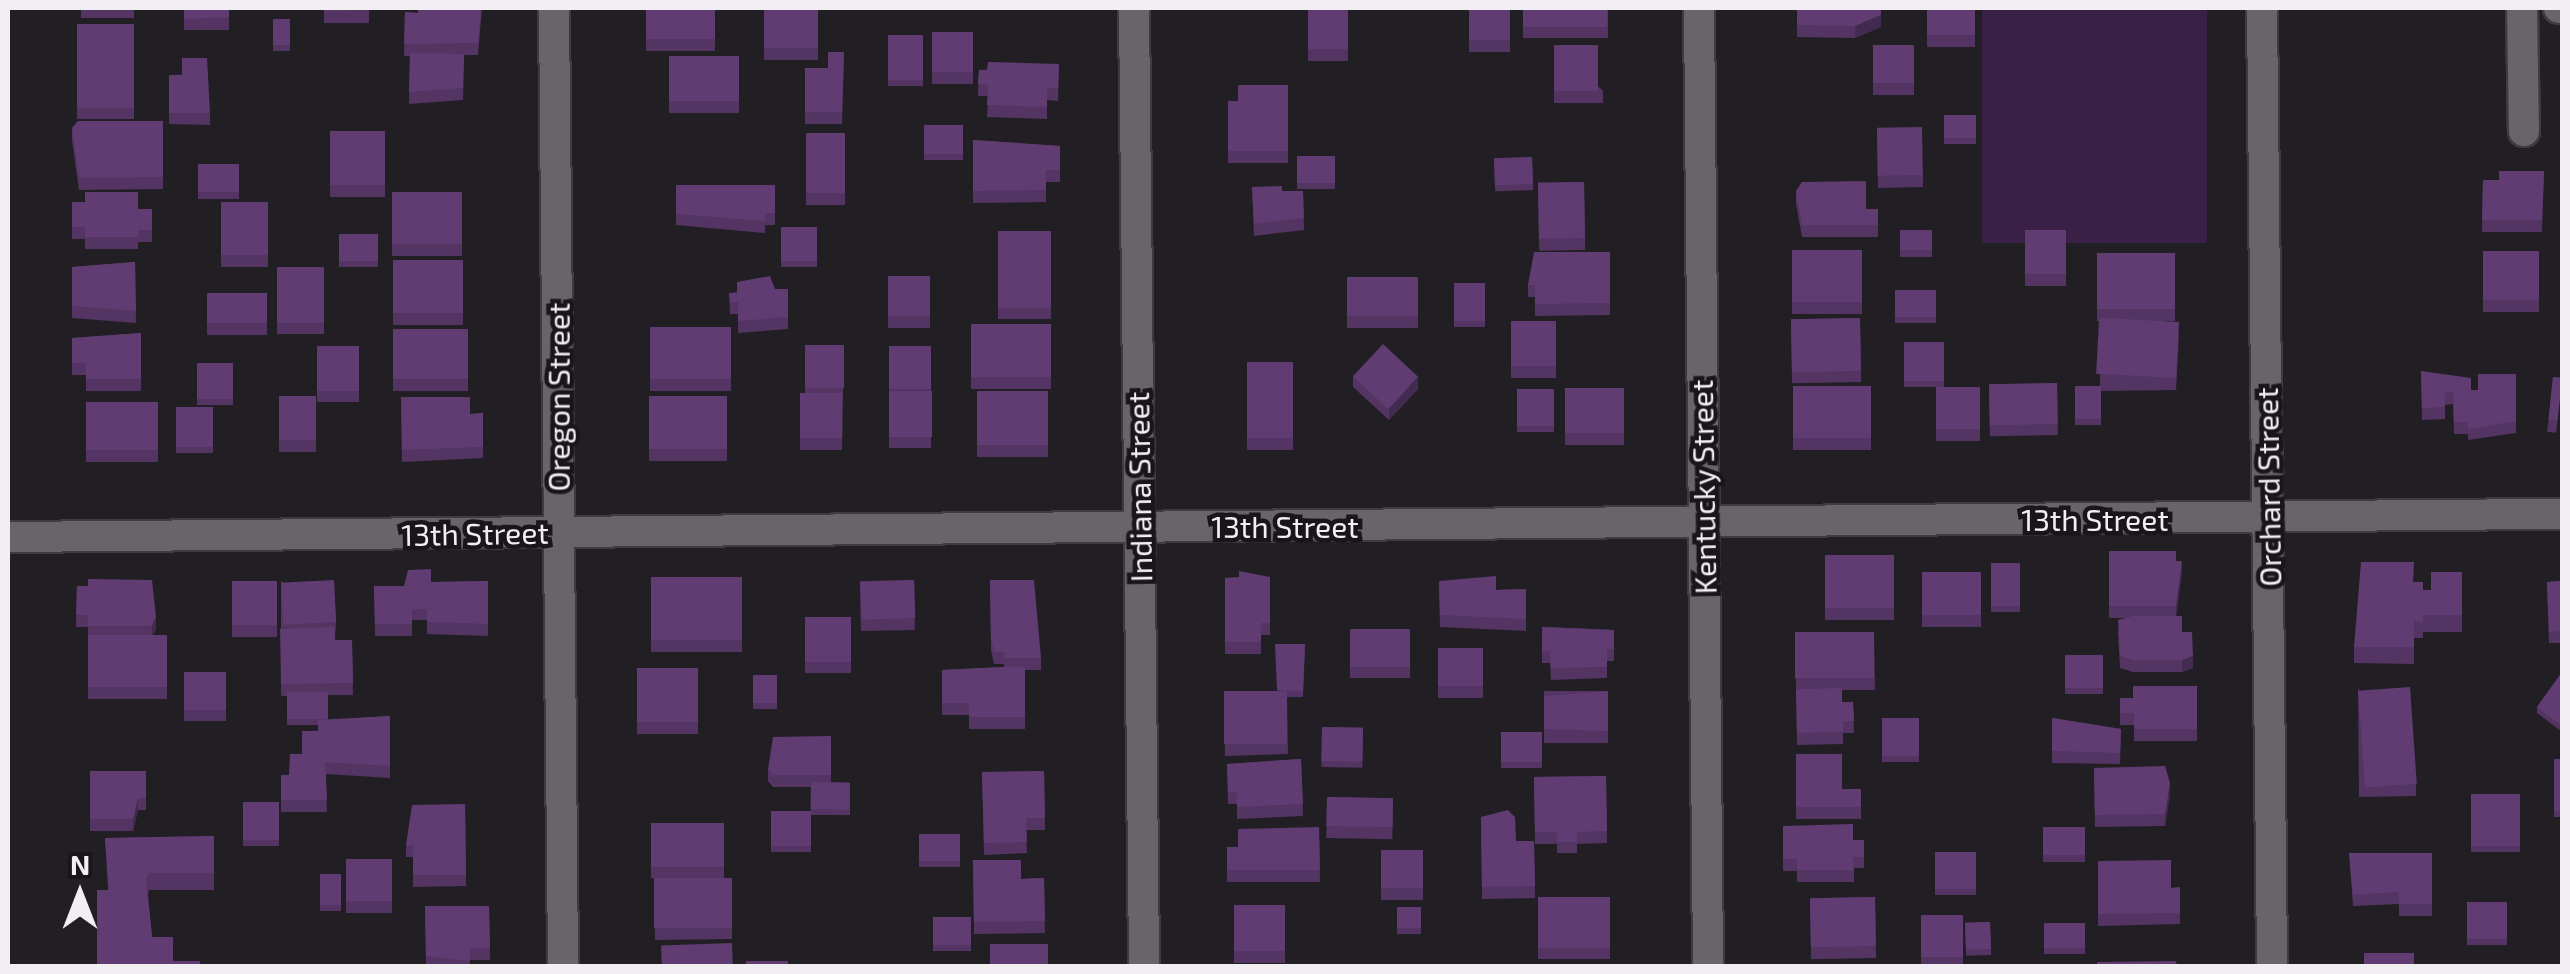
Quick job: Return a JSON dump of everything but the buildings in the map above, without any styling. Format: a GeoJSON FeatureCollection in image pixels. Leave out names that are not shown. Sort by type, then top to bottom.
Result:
{"type":"FeatureCollection","features":[{"type":"Feature","properties":{"kind":"street","name":"Oregon Street"},"geometry":{"type":"LineString","coordinates":[[554,8],[564,966]]}},
{"type":"Feature","properties":{"kind":"street","name":"Indiana Street"},"geometry":{"type":"LineString","coordinates":[[1134,8],[1144,966]]}},
{"type":"Feature","properties":{"kind":"street","name":"Kentucky Street"},"geometry":{"type":"LineString","coordinates":[[1699,8],[1708,966]]}},
{"type":"Feature","properties":{"kind":"street","name":"Orchard Street"},"geometry":{"type":"LineString","coordinates":[[2262,8],[2272,966]]}},
{"type":"Feature","properties":{"kind":"street"},"geometry":{"type":"LineString","coordinates":[[2522,8],[2524,131]]}},
{"type":"Feature","properties":{"kind":"street","name":"13th Street"},"geometry":{"type":"LineString","coordinates":[[8,537],[2562,514]]}},
{"type":"Feature","properties":{"kind":"shaded area"},"geometry":{"type":"Polygon","coordinates":[[[1982,8],[2207,8],[2207,243],[1982,243],[1982,8]]]}}]}
